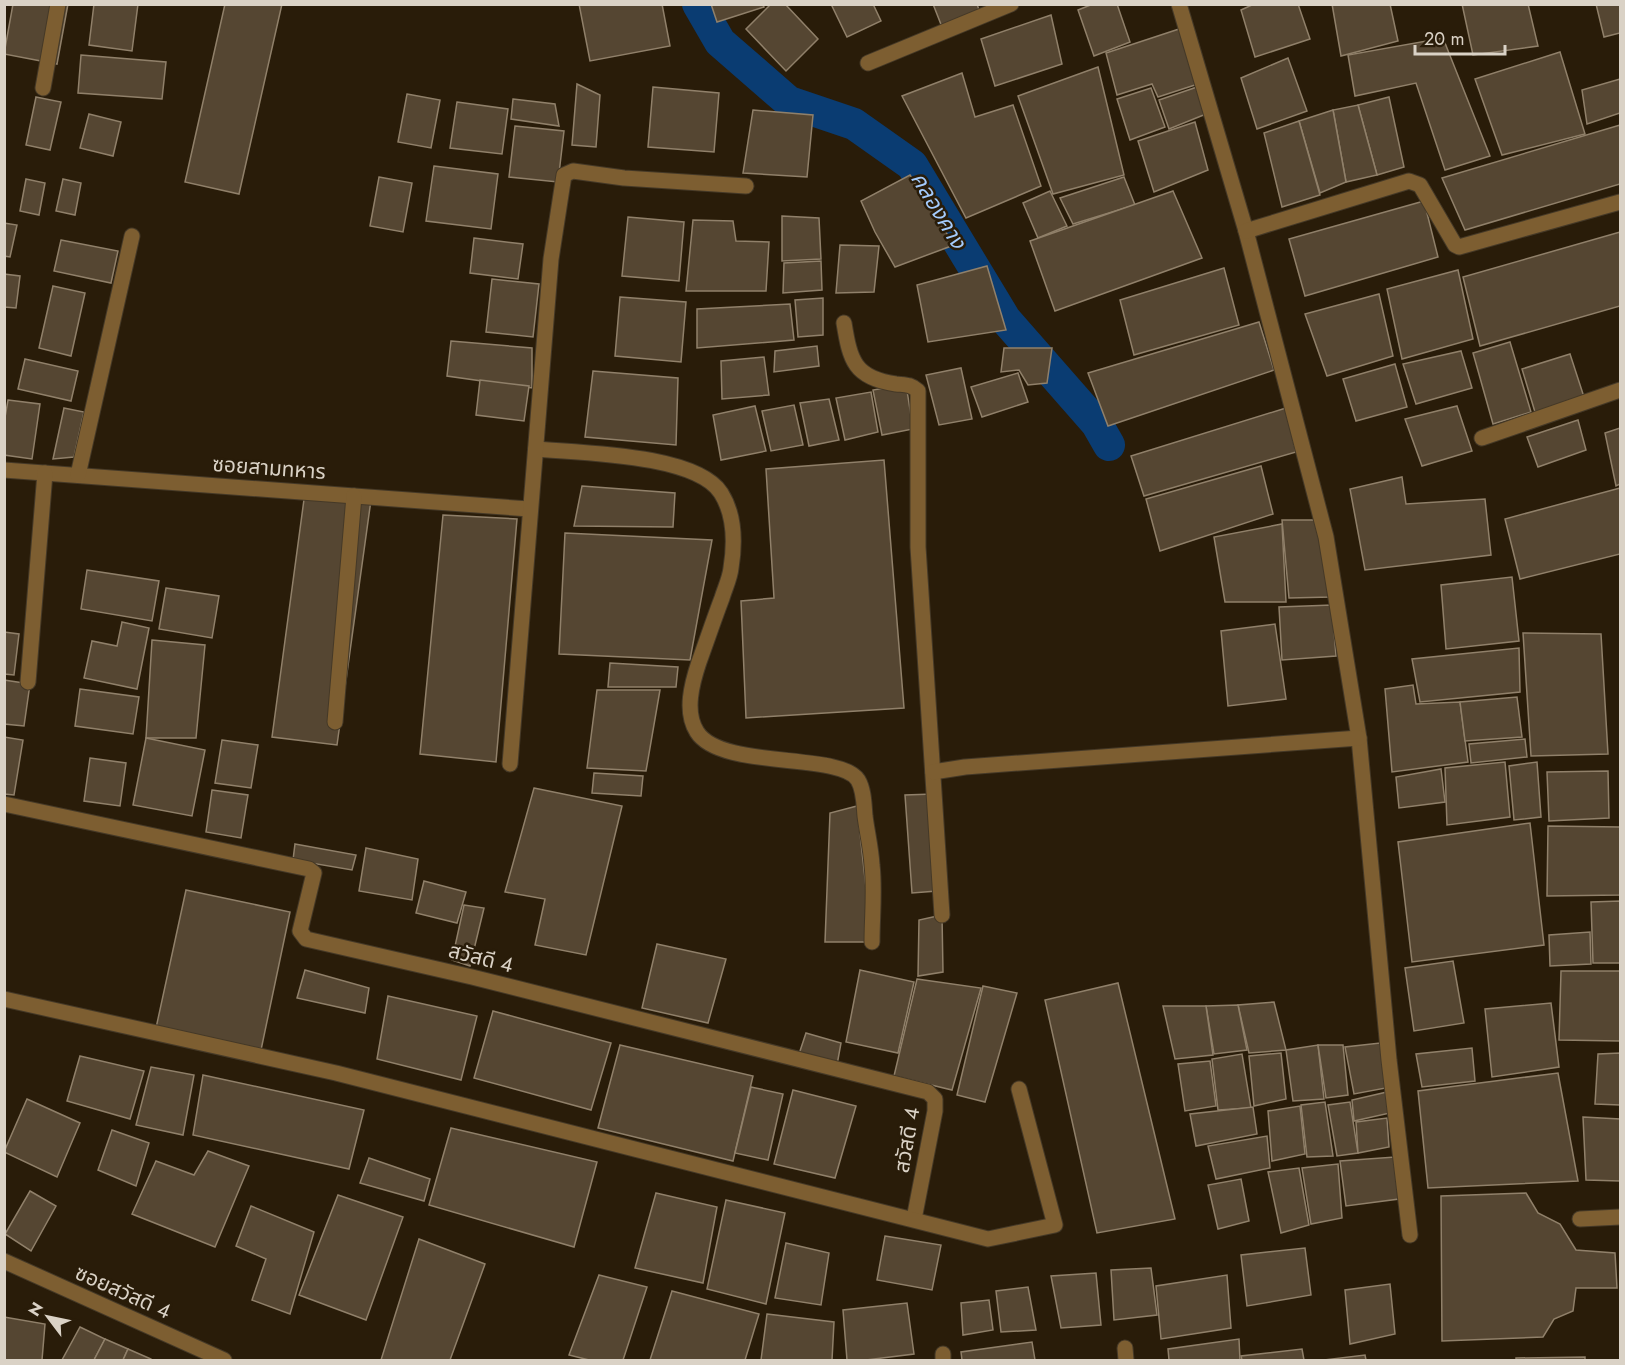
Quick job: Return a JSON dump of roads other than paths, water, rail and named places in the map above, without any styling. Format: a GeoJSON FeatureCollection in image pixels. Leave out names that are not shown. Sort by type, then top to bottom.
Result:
{"type":"FeatureCollection","features":[{"type":"Feature","properties":{"kind":"street"},"geometry":{"type":"LineString","coordinates":[[43,88],[58,4]]}},
{"type":"Feature","properties":{"kind":"street"},"geometry":{"type":"LineString","coordinates":[[1179,4],[1246,231],[1326,537],[1359,738],[1389,1060],[1410,1234]]}},
{"type":"Feature","properties":{"kind":"street"},"geometry":{"type":"LineString","coordinates":[[868,63],[1008,5]]}},
{"type":"Feature","properties":{"kind":"street"},"geometry":{"type":"LineString","coordinates":[[510,764],[551,259],[563,179],[566,173],[573,171],[624,178],[746,186]]}},
{"type":"Feature","properties":{"kind":"street"},"geometry":{"type":"LineString","coordinates":[[1246,231],[1409,182],[1420,185],[1455,245],[1459,247],[1620,202]]}},
{"type":"Feature","properties":{"kind":"street"},"geometry":{"type":"LineString","coordinates":[[78,476],[132,236]]}},
{"type":"Feature","properties":{"kind":"street"},"geometry":{"type":"LineString","coordinates":[[844,322],[848,352],[862,374],[912,386],[918,391],[918,547],[942,915]]}},
{"type":"Feature","properties":{"kind":"street"},"geometry":{"type":"LineString","coordinates":[[1482,438],[1620,390]]}},
{"type":"Feature","properties":{"kind":"street"},"geometry":{"type":"LineString","coordinates":[[536,449],[627,457],[680,467],[710,481],[720,492],[728,508],[735,536],[731,570],[696,673],[690,701],[693,724],[705,741],[727,751],[826,766],[846,772],[857,779],[862,792],[873,866],[872,942]]}},
{"type":"Feature","properties":{"kind":"street","name":"ซอยสามทหาร"},"geometry":{"type":"LineString","coordinates":[[4,470],[529,510]]}},
{"type":"Feature","properties":{"kind":"street"},"geometry":{"type":"LineString","coordinates":[[28,682],[45,473]]}},
{"type":"Feature","properties":{"kind":"street"},"geometry":{"type":"LineString","coordinates":[[335,722],[354,496]]}},
{"type":"Feature","properties":{"kind":"street"},"geometry":{"type":"LineString","coordinates":[[933,772],[965,767],[1359,738]]}},
{"type":"Feature","properties":{"kind":"street","name":"สวัสดี 4"},"geometry":{"type":"LineString","coordinates":[[4,804],[312,870],[314,873],[300,931],[306,939],[472,977],[928,1092],[935,1100],[935,1111],[914,1219]]}},
{"type":"Feature","properties":{"kind":"street"},"geometry":{"type":"LineString","coordinates":[[4,999],[336,1073],[988,1239],[1055,1225],[1019,1089]]}},
{"type":"Feature","properties":{"kind":"street"},"geometry":{"type":"LineString","coordinates":[[1580,1219],[1620,1217]]}},
{"type":"Feature","properties":{"kind":"street","name":"ซอยสวัสดี 4"},"geometry":{"type":"LineString","coordinates":[[4,1261],[224,1360]]}},
{"type":"Feature","properties":{"kind":"waterway","name":"คลองคาง"},"geometry":{"type":"LineString","coordinates":[[698,4],[720,42],[789,102],[854,124],[912,165],[1005,319],[1097,424],[1109,445]]}}]}
